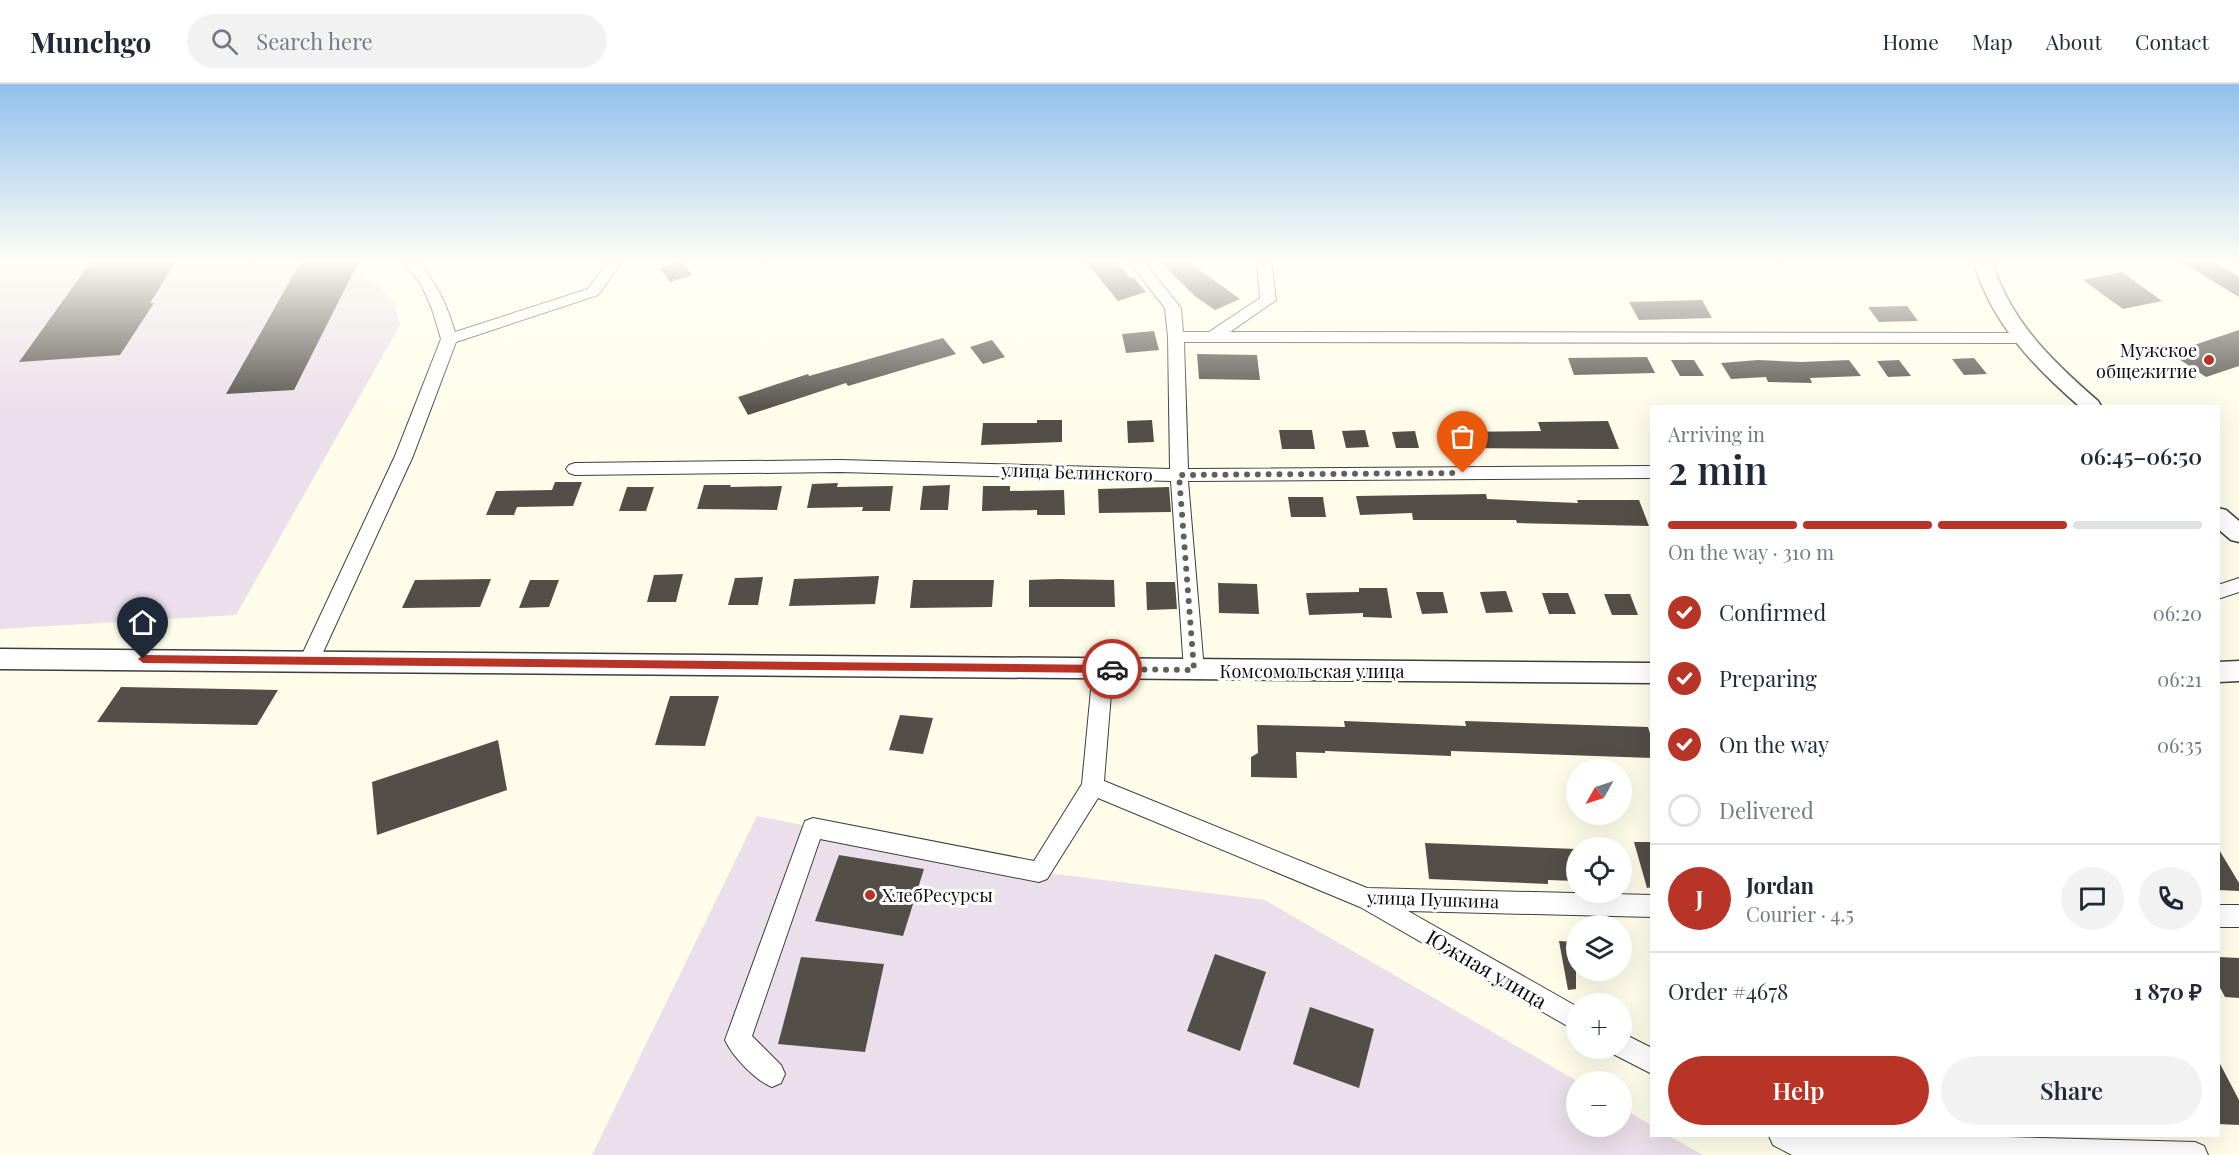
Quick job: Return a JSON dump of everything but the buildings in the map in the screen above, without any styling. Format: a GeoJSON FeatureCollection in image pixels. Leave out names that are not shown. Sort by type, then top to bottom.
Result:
{"type":"FeatureCollection","features":[{"type":"Feature","properties":{"kind":"street"},"geometry":{"type":"LineString","coordinates":[[310,659],[404,456],[449,339],[441,313]]}},
{"type":"Feature","properties":{"kind":"street"},"geometry":{"type":"LineString","coordinates":[[449,339],[529,313]]}},
{"type":"Feature","properties":{"kind":"street"},"geometry":{"type":"LineString","coordinates":[[1174,313],[1179,475],[1194,670]]}},
{"type":"Feature","properties":{"kind":"street"},"geometry":{"type":"LineString","coordinates":[[1212,337],[1248,313]]}},
{"type":"Feature","properties":{"kind":"street"},"geometry":{"type":"LineString","coordinates":[[2006,313],[2022,338],[2057,376],[2090,405]]}},
{"type":"Feature","properties":{"kind":"street"},"geometry":{"type":"LineString","coordinates":[[1176,337],[2022,338]]}},
{"type":"Feature","properties":{"kind":"street","name":"улица Белинского"},"geometry":{"type":"LineString","coordinates":[[575,469],[840,466],[1179,475],[1650,472]]}},
{"type":"Feature","properties":{"kind":"street"},"geometry":{"type":"LineString","coordinates":[[2220,518],[2239,534]]}},
{"type":"Feature","properties":{"kind":"street"},"geometry":{"type":"LineString","coordinates":[[2220,591],[2239,585]]}},
{"type":"Feature","properties":{"kind":"street","name":"Комсомольская улица"},"geometry":{"type":"LineString","coordinates":[[0,659],[310,659],[1650,673]]}},
{"type":"Feature","properties":{"kind":"street"},"geometry":{"type":"LineString","coordinates":[[772,1074],[738,1040],[813,828],[1039,872],[1093,786],[1103,669]]}},
{"type":"Feature","properties":{"kind":"street"},"geometry":{"type":"LineString","coordinates":[[2220,672],[2239,671]]}},
{"type":"Feature","properties":{"kind":"street","name":"улица Пушкина"},"geometry":{"type":"LineString","coordinates":[[1093,786],[1366,899],[1650,906]]}},
{"type":"Feature","properties":{"kind":"street","name":"Южная улица"},"geometry":{"type":"LineString","coordinates":[[1366,899],[1566,1013]]}},
{"type":"Feature","properties":{"kind":"street"},"geometry":{"type":"LineString","coordinates":[[2220,916],[2239,916]]}},
{"type":"Feature","properties":{"kind":"street"},"geometry":{"type":"LineString","coordinates":[[1632,1050],[1650,1061]]}},
{"type":"Feature","properties":{"kind":"street"},"geometry":{"type":"LineString","coordinates":[[1784,1137],[1797,1144],[2074,1144],[2194,1155]]}},
{"type":"Feature","properties":{"kind":"shaded area"},"geometry":{"type":"Polygon","coordinates":[[[0,313],[397,313],[400,325],[236,615],[0,629],[0,313]]]}},
{"type":"Feature","properties":{"kind":"shaded area"},"geometry":{"type":"Polygon","coordinates":[[[757,816],[1039,872],[1265,900],[1566,1075],[1566,1137],[1632,1137],[1632,1114],[1650,1124],[1650,1137],[1671,1137],[1703,1155],[592,1155],[757,816]]]}},
{"type":"Feature","properties":{"kind":"way so far"},"geometry":{"type":"LineString","coordinates":[[1112,669],[1194,670],[1179,475],[1463,473]]}},
{"type":"Feature","properties":{"kind":"place","name":"Мужское общежитие"},"geometry":{"type":"Point","coordinates":[2209,360]}},
{"type":"Feature","properties":{"kind":"place","name":"ХлебРесурсы"},"geometry":{"type":"Point","coordinates":[870,895]}},
{"type":"Feature","properties":{"kind":"route"},"geometry":{"type":"LineString","coordinates":[[143,659],[1112,669]]}}]}
